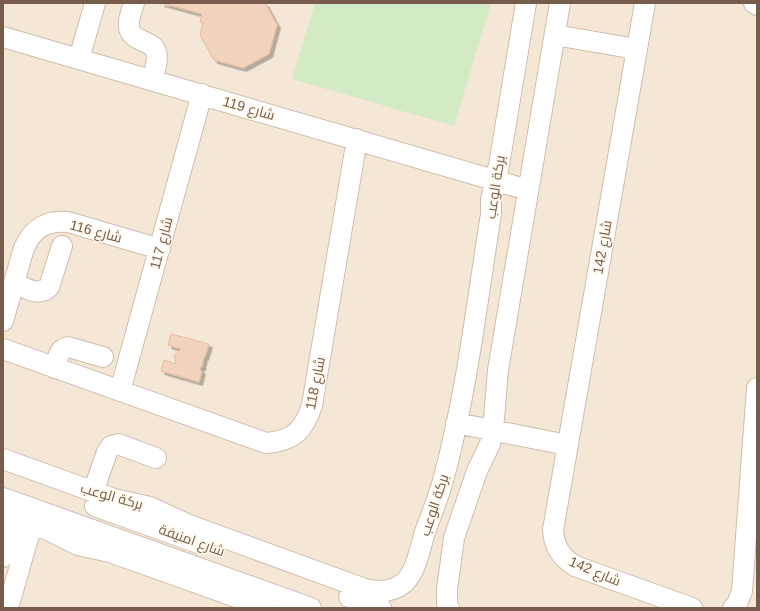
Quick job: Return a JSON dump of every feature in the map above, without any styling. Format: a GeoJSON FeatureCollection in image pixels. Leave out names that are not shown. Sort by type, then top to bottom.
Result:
{"type":"FeatureCollection","features":[{"type":"Feature","properties":{"kind":"street"},"geometry":{"type":"LineString","coordinates":[[79,59],[95,3]]}},
{"type":"Feature","properties":{"kind":"street"},"geometry":{"type":"LineString","coordinates":[[134,3],[129,21],[130,30],[136,38],[153,46],[157,53],[152,80]]}},
{"type":"Feature","properties":{"kind":"street","name":"بركة الوعب"},"geometry":{"type":"LineString","coordinates":[[3,459],[114,499],[145,505],[194,527],[374,592],[391,590],[404,582],[413,570],[444,478],[456,423],[466,373],[494,182],[499,165],[526,3]]}},
{"type":"Feature","properties":{"kind":"street","name":"بركة الوعب"},"geometry":{"type":"LineString","coordinates":[[450,606],[454,538],[477,471],[490,444],[493,429],[498,370],[556,34],[560,3]]}},
{"type":"Feature","properties":{"kind":"street","name":"شارع 142"},"geometry":{"type":"LineString","coordinates":[[644,3],[552,530],[555,545],[563,557],[575,566],[692,608]]}},
{"type":"Feature","properties":{"kind":"street"},"geometry":{"type":"LineString","coordinates":[[556,34],[636,49]]}},
{"type":"Feature","properties":{"kind":"street","name":"شارع 119"},"geometry":{"type":"LineString","coordinates":[[3,37],[357,139],[494,182],[528,190]]}},
{"type":"Feature","properties":{"kind":"street","name":"شارع 117"},"geometry":{"type":"LineString","coordinates":[[120,391],[202,94]]}},
{"type":"Feature","properties":{"kind":"street","name":"شارع 118"},"geometry":{"type":"LineString","coordinates":[[3,349],[266,443],[280,442],[292,437],[301,430],[308,418],[312,405],[357,139]]}},
{"type":"Feature","properties":{"kind":"street","name":"شارع 116"},"geometry":{"type":"LineString","coordinates":[[3,321],[28,238],[36,229],[46,224],[57,221],[68,222],[160,249]]}},
{"type":"Feature","properties":{"kind":"street"},"geometry":{"type":"LineString","coordinates":[[14,283],[34,291],[45,290],[49,287],[62,246]]}},
{"type":"Feature","properties":{"kind":"street"},"geometry":{"type":"LineString","coordinates":[[55,368],[60,352],[64,348],[68,347],[103,357]]}},
{"type":"Feature","properties":{"kind":"street"},"geometry":{"type":"LineString","coordinates":[[733,608],[740,598],[742,591],[757,388]]}},
{"type":"Feature","properties":{"kind":"street"},"geometry":{"type":"LineString","coordinates":[[456,423],[493,429],[567,445]]}},
{"type":"Feature","properties":{"kind":"street"},"geometry":{"type":"LineString","coordinates":[[93,492],[107,452],[111,446],[118,444],[156,458]]}},
{"type":"Feature","properties":{"kind":"street","name":"شارع امنيفة"},"geometry":{"type":"LineString","coordinates":[[3,473],[381,608]]}},
{"type":"Feature","properties":{"kind":"street","name":"شارع امنيفة"},"geometry":{"type":"LineString","coordinates":[[3,498],[311,608]]}},
{"type":"Feature","properties":{"kind":"street"},"geometry":{"type":"LineString","coordinates":[[124,516],[165,514]]}},
{"type":"Feature","properties":{"kind":"street"},"geometry":{"type":"LineString","coordinates":[[3,556],[7,522],[32,524],[78,545],[110,552],[267,608]]}},
{"type":"Feature","properties":{"kind":"street"},"geometry":{"type":"LineString","coordinates":[[8,608],[32,524]]}},
{"type":"Feature","properties":{"kind":"street"},"geometry":{"type":"LineString","coordinates":[[65,538],[101,534]]}},
{"type":"Feature","properties":{"kind":"shaded area"},"geometry":{"type":"Polygon","coordinates":[[[3,3],[757,3],[757,608],[3,608],[3,3]]]}},
{"type":"Feature","properties":{"kind":"green space"},"geometry":{"type":"Polygon","coordinates":[[[315,3],[491,3],[454,126],[292,79],[315,3]]]}},
{"type":"Feature","properties":{"kind":"building"},"geometry":{"type":"Polygon","coordinates":[[[161,3],[265,3],[277,25],[269,54],[243,68],[214,60],[200,35],[203,23],[200,22],[202,14],[161,3]]]}},
{"type":"Feature","properties":{"kind":"building"},"geometry":{"type":"Polygon","coordinates":[[[171,334],[209,344],[200,370],[202,371],[199,382],[161,371],[164,360],[176,364],[174,355],[181,349],[168,345],[171,334]]]}}]}
